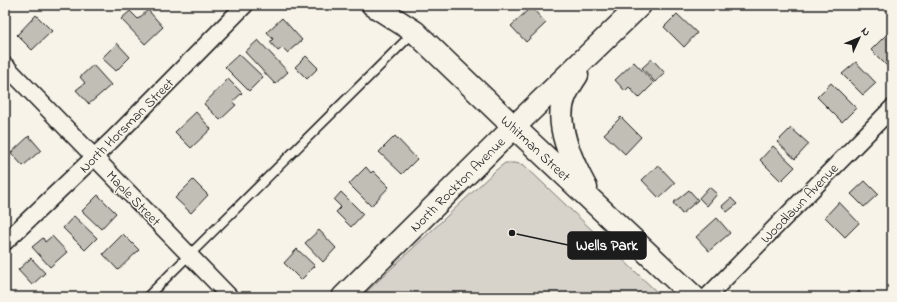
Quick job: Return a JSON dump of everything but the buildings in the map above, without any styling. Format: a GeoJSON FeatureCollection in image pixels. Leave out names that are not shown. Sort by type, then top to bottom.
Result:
{"type":"FeatureCollection","features":[{"type":"Feature","properties":{"kind":"main road","name":"Whitman Street"},"geometry":{"type":"LineString","coordinates":[[373,5],[415,32],[694,297]]}},
{"type":"Feature","properties":{"kind":"main road","name":"North Rockton Avenue"},"geometry":{"type":"LineString","coordinates":[[343,297],[514,127],[640,5]]}},
{"type":"Feature","properties":{"kind":"main road"},"geometry":{"type":"LineString","coordinates":[[589,54],[564,97],[562,126],[573,163],[594,203]]}},
{"type":"Feature","properties":{"kind":"street","name":"North Horsman Street"},"geometry":{"type":"LineString","coordinates":[[5,242],[94,157],[245,5]]}},
{"type":"Feature","properties":{"kind":"street","name":"Maple Street"},"geometry":{"type":"LineString","coordinates":[[5,64],[230,297]]}},
{"type":"Feature","properties":{"kind":"street","name":"Woodlawn Avenue"},"geometry":{"type":"LineString","coordinates":[[707,297],[892,108]]}},
{"type":"Feature","properties":{"kind":"lane"},"geometry":{"type":"LineString","coordinates":[[147,297],[415,32]]}},
{"type":"Feature","properties":{"kind":"shaded area"},"geometry":{"type":"Polygon","coordinates":[[[505,163],[524,165],[662,297],[361,297],[505,163]]]}},
{"type":"Feature","properties":{"kind":"place","name":"Wells Park"},"geometry":{"type":"Point","coordinates":[512,233]}}]}
